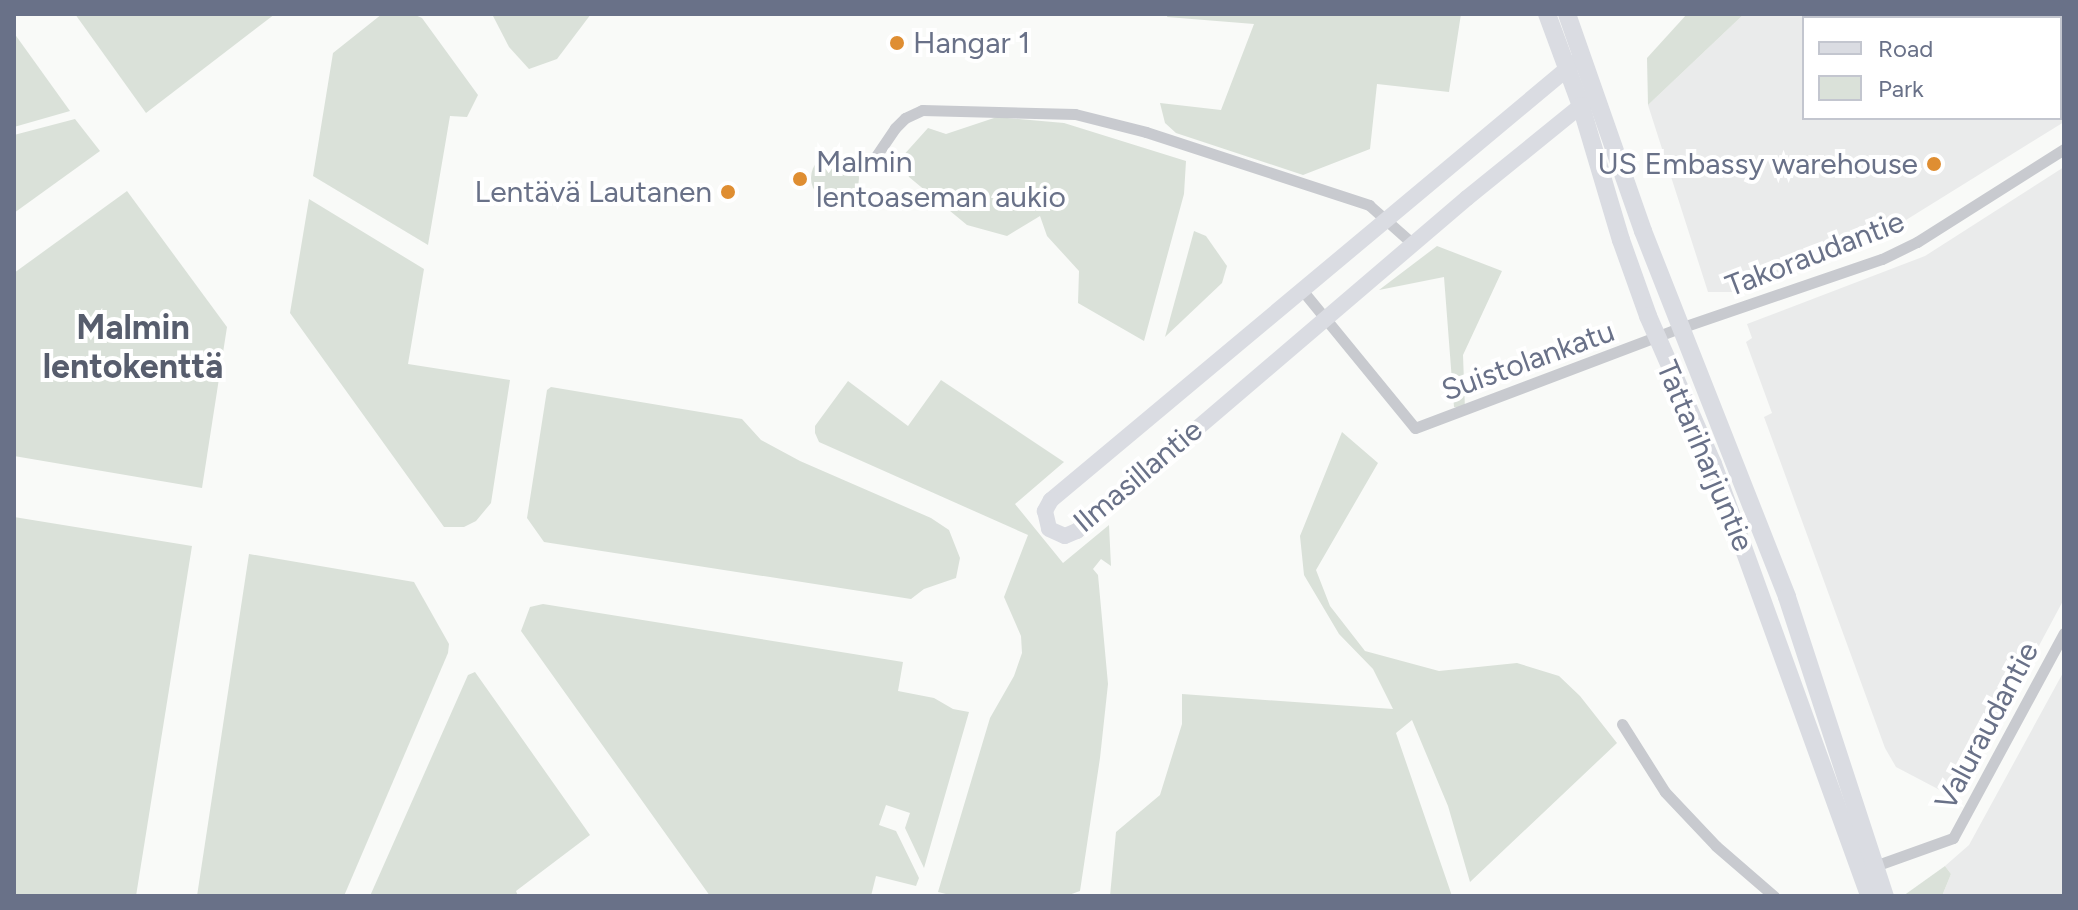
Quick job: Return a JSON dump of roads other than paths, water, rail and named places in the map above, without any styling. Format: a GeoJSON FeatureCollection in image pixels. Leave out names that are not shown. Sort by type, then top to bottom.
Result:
{"type":"FeatureCollection","features":[{"type":"Feature","properties":{"kind":"main road","name":"Tattariharjuntie"},"geometry":{"type":"LineString","coordinates":[[1547,14],[1574,63],[1787,597],[1868,869],[1869,896]]}},
{"type":"Feature","properties":{"kind":"main road","name":"Tattariharjuntie"},"geometry":{"type":"LineString","coordinates":[[1567,14],[1574,63]]}},
{"type":"Feature","properties":{"kind":"main road","name":"Ilmasillantie"},"geometry":{"type":"LineString","coordinates":[[1574,63],[1051,500],[1044,517],[1049,529],[1065,536],[1077,531],[1325,318],[1588,100]]}},
{"type":"Feature","properties":{"kind":"main road","name":"Tattariharjuntie"},"geometry":{"type":"LineString","coordinates":[[1588,100],[1621,240],[1657,338],[1694,416],[1868,869],[1885,896]]}},
{"type":"Feature","properties":{"kind":"street"},"geometry":{"type":"LineString","coordinates":[[872,162],[895,128],[922,110],[1075,114],[1146,132],[1369,205],[1413,244]]}},
{"type":"Feature","properties":{"kind":"street","name":"Takoraudantie"},"geometry":{"type":"LineString","coordinates":[[1657,338],[1891,255],[2064,149]]}},
{"type":"Feature","properties":{"kind":"street"},"geometry":{"type":"LineString","coordinates":[[1302,290],[1325,318]]}},
{"type":"Feature","properties":{"kind":"street","name":"Suistolankatu"},"geometry":{"type":"LineString","coordinates":[[1325,318],[1415,428],[1657,338]]}},
{"type":"Feature","properties":{"kind":"street","name":"Valuraudantie"},"geometry":{"type":"LineString","coordinates":[[1868,869],[1953,838],[2064,633]]}},
{"type":"Feature","properties":{"kind":"street"},"geometry":{"type":"LineString","coordinates":[[1622,724],[1665,792],[1716,846],[1774,896]]}},
{"type":"Feature","properties":{"kind":"place","name":"Hangar 1"},"geometry":{"type":"Point","coordinates":[897,43]}},
{"type":"Feature","properties":{"kind":"place","name":"US Embassy warehouse"},"geometry":{"type":"Point","coordinates":[1934,164]}},
{"type":"Feature","properties":{"kind":"place","name":"Malmin lentoaseman aukio"},"geometry":{"type":"Point","coordinates":[800,179]}},
{"type":"Feature","properties":{"kind":"place","name":"Lentävä Lautanen"},"geometry":{"type":"Point","coordinates":[728,192]}},
{"type":"Feature","properties":{"kind":"district","name":"Malmin lentokenttä"},"geometry":{"type":"Point","coordinates":[133,346]}}]}
